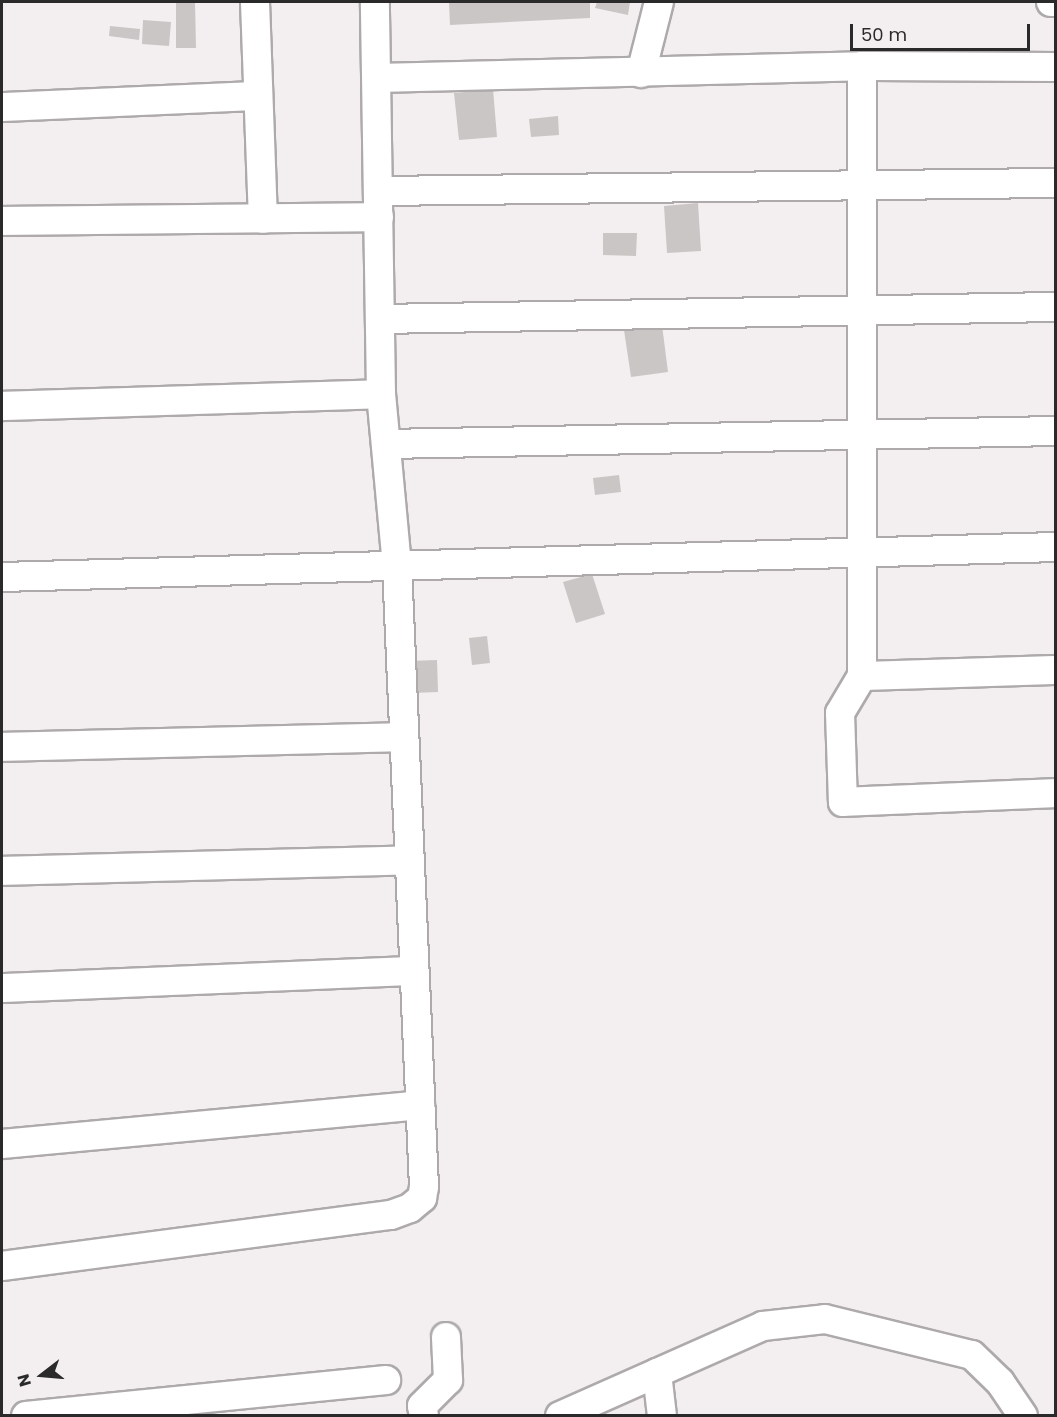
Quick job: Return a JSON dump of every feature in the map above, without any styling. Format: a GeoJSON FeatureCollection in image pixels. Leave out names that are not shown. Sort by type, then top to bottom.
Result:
{"type":"FeatureCollection","features":[{"type":"Feature","properties":{"kind":"street"},"geometry":{"type":"LineString","coordinates":[[255,2],[263,219]]}},
{"type":"Feature","properties":{"kind":"street"},"geometry":{"type":"LineString","coordinates":[[2,1266],[391,1215],[411,1208],[422,1198],[424,1187],[397,566],[381,394],[375,2]]}},
{"type":"Feature","properties":{"kind":"street"},"geometry":{"type":"LineString","coordinates":[[641,73],[659,2]]}},
{"type":"Feature","properties":{"kind":"street"},"geometry":{"type":"LineString","coordinates":[[1051,2],[1056,2]]}},
{"type":"Feature","properties":{"kind":"street"},"geometry":{"type":"LineString","coordinates":[[377,78],[862,66],[1056,67]]}},
{"type":"Feature","properties":{"kind":"street"},"geometry":{"type":"LineString","coordinates":[[862,66],[862,676],[840,713],[843,802],[1056,793]]}},
{"type":"Feature","properties":{"kind":"street"},"geometry":{"type":"LineString","coordinates":[[2,107],[258,96]]}},
{"type":"Feature","properties":{"kind":"street"},"geometry":{"type":"LineString","coordinates":[[2,221],[263,219],[379,204],[862,185],[1056,183]]}},
{"type":"Feature","properties":{"kind":"street"},"geometry":{"type":"LineString","coordinates":[[380,319],[1056,307]]}},
{"type":"Feature","properties":{"kind":"street"},"geometry":{"type":"LineString","coordinates":[[2,406],[381,394]]}},
{"type":"Feature","properties":{"kind":"street"},"geometry":{"type":"LineString","coordinates":[[386,444],[1056,430]]}},
{"type":"Feature","properties":{"kind":"street"},"geometry":{"type":"LineString","coordinates":[[2,577],[1056,547]]}},
{"type":"Feature","properties":{"kind":"street"},"geometry":{"type":"LineString","coordinates":[[862,676],[1056,670]]}},
{"type":"Feature","properties":{"kind":"street"},"geometry":{"type":"LineString","coordinates":[[2,747],[404,737]]}},
{"type":"Feature","properties":{"kind":"street"},"geometry":{"type":"LineString","coordinates":[[2,871],[409,860]]}},
{"type":"Feature","properties":{"kind":"street"},"geometry":{"type":"LineString","coordinates":[[2,988],[414,970]]}},
{"type":"Feature","properties":{"kind":"street"},"geometry":{"type":"LineString","coordinates":[[2,1144],[420,1105]]}},
{"type":"Feature","properties":{"kind":"street"},"geometry":{"type":"LineString","coordinates":[[560,1416],[764,1326],[825,1318],[972,1355],[1000,1382],[1023,1416]]}},
{"type":"Feature","properties":{"kind":"street"},"geometry":{"type":"LineString","coordinates":[[424,1416],[422,1406],[448,1380],[446,1337]]}},
{"type":"Feature","properties":{"kind":"street"},"geometry":{"type":"LineString","coordinates":[[657,1373],[662,1416]]}},
{"type":"Feature","properties":{"kind":"street"},"geometry":{"type":"LineString","coordinates":[[26,1416],[194,1408],[386,1380]]}},
{"type":"Feature","properties":{"kind":"building"},"geometry":{"type":"Polygon","coordinates":[[[176,2],[195,2],[196,48],[176,48],[176,2]]]}},
{"type":"Feature","properties":{"kind":"building"},"geometry":{"type":"Polygon","coordinates":[[[449,2],[590,2],[590,18],[450,25],[449,2]]]}},
{"type":"Feature","properties":{"kind":"building"},"geometry":{"type":"Polygon","coordinates":[[[597,2],[630,2],[628,15],[595,8],[597,2]]]}},
{"type":"Feature","properties":{"kind":"building"},"geometry":{"type":"Polygon","coordinates":[[[143,20],[171,22],[169,46],[142,44],[143,20]]]}},
{"type":"Feature","properties":{"kind":"building"},"geometry":{"type":"Polygon","coordinates":[[[110,26],[140,29],[139,40],[109,36],[110,26]]]}},
{"type":"Feature","properties":{"kind":"building"},"geometry":{"type":"Polygon","coordinates":[[[493,89],[497,137],[459,140],[454,93],[493,89]]]}},
{"type":"Feature","properties":{"kind":"building"},"geometry":{"type":"Polygon","coordinates":[[[558,116],[559,135],[531,137],[529,119],[558,116]]]}},
{"type":"Feature","properties":{"kind":"building"},"geometry":{"type":"Polygon","coordinates":[[[698,203],[701,251],[667,253],[664,206],[698,203]]]}},
{"type":"Feature","properties":{"kind":"building"},"geometry":{"type":"Polygon","coordinates":[[[603,233],[637,233],[636,256],[603,255],[603,233]]]}},
{"type":"Feature","properties":{"kind":"building"},"geometry":{"type":"Polygon","coordinates":[[[662,325],[668,372],[631,377],[624,330],[662,325]]]}},
{"type":"Feature","properties":{"kind":"building"},"geometry":{"type":"Polygon","coordinates":[[[619,475],[621,492],[595,495],[593,478],[619,475]]]}},
{"type":"Feature","properties":{"kind":"building"},"geometry":{"type":"Polygon","coordinates":[[[592,574],[605,614],[576,623],[563,582],[592,574]]]}},
{"type":"Feature","properties":{"kind":"building"},"geometry":{"type":"Polygon","coordinates":[[[487,636],[490,663],[472,665],[469,638],[487,636]]]}},
{"type":"Feature","properties":{"kind":"building"},"geometry":{"type":"Polygon","coordinates":[[[437,660],[438,692],[411,693],[410,661],[437,660]]]}}]}
